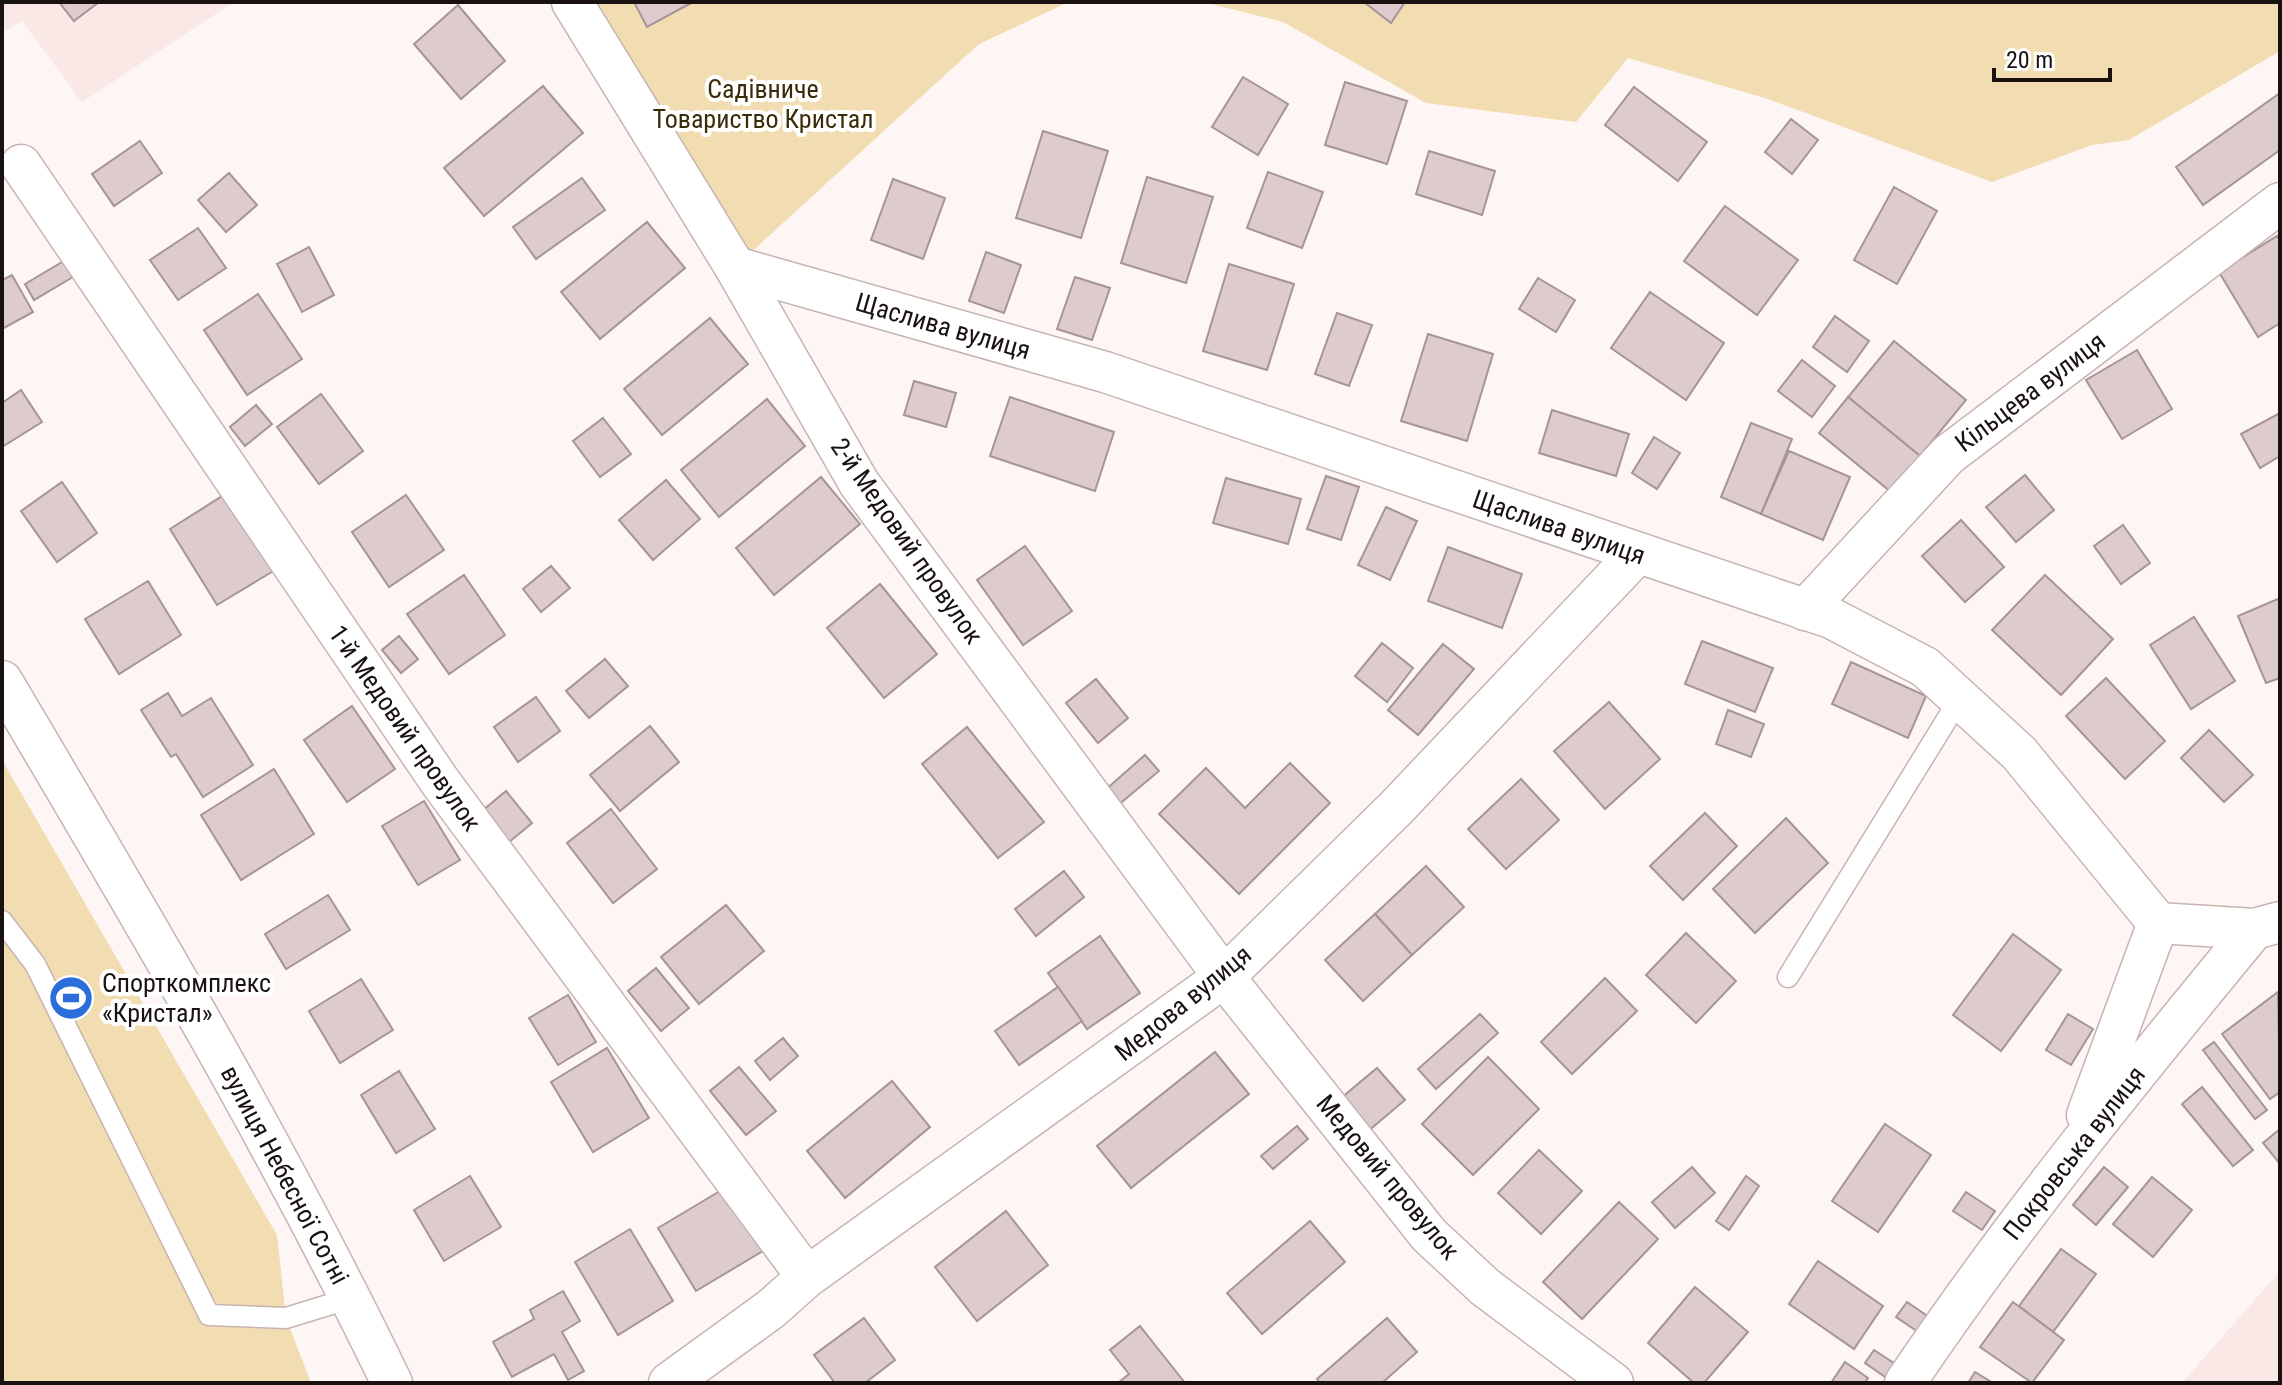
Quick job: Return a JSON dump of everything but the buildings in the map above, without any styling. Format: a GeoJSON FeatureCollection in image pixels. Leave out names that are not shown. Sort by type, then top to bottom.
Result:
{"type":"FeatureCollection","features":[{"type":"Feature","properties":{"kind":"street","name":"2-й Медовий провулок"},"geometry":{"type":"LineString","coordinates":[[572,2],[735,267],[859,483],[1224,977]]}},
{"type":"Feature","properties":{"kind":"street","name":"1-й Медовий провулок"},"geometry":{"type":"LineString","coordinates":[[21,165],[441,783],[807,1277]]}},
{"type":"Feature","properties":{"kind":"street","name":"Кільцева вулиця"},"geometry":{"type":"LineString","coordinates":[[1805,610],[1948,455],[2280,203]]}},
{"type":"Feature","properties":{"kind":"street","name":"Щаслива вулиця"},"geometry":{"type":"LineString","coordinates":[[735,267],[1105,372],[1831,618],[1925,667],[2019,753],[2158,923]]}},
{"type":"Feature","properties":{"kind":"street","name":"Медова вулиця"},"geometry":{"type":"LineString","coordinates":[[669,1383],[771,1309],[807,1277],[1224,977],[1397,807],[1637,554]]}},
{"type":"Feature","properties":{"kind":"street","name":"вулиця Небесної Сотні"},"geometry":{"type":"LineString","coordinates":[[2,681],[201,1017],[351,1298],[392,1383]]}},
{"type":"Feature","properties":{"kind":"street"},"geometry":{"type":"LineString","coordinates":[[2074,1150],[2158,923],[2267,926]]}},
{"type":"Feature","properties":{"kind":"street","name":"Покровська вулиця"},"geometry":{"type":"LineString","coordinates":[[1905,1383],[1952,1312],[2074,1150],[2267,926]]}},
{"type":"Feature","properties":{"kind":"street","name":"Медовий провулок"},"geometry":{"type":"LineString","coordinates":[[1224,977],[1429,1235],[1485,1287],[1613,1383]]}},
{"type":"Feature","properties":{"kind":"lane"},"geometry":{"type":"LineString","coordinates":[[1788,977],[1960,698]]}},
{"type":"Feature","properties":{"kind":"lane"},"geometry":{"type":"LineString","coordinates":[[2,921],[35,964],[209,1315],[286,1318],[351,1298]]}},
{"type":"Feature","properties":{"kind":"shaded area"},"geometry":{"type":"Polygon","coordinates":[[[2,2],[234,2],[82,102],[22,21],[2,33],[2,2]]]}},
{"type":"Feature","properties":{"kind":"shaded area"},"geometry":{"type":"Polygon","coordinates":[[[2280,1271],[2280,1383],[2182,1383],[2280,1271]]]}},
{"type":"Feature","properties":{"kind":"green space","name":"Садівниче Товариство Кристал"},"geometry":{"type":"Polygon","coordinates":[[[593,2],[1069,2],[979,44],[735,267],[593,2]]]}},
{"type":"Feature","properties":{"kind":"green space"},"geometry":{"type":"Polygon","coordinates":[[[1203,2],[2280,2],[2280,51],[2129,140],[2092,145],[1992,182],[1768,99],[1628,58],[1576,122],[1426,103],[1283,22],[1203,2]]]}},
{"type":"Feature","properties":{"kind":"green space","name":"Спорткомплекс «Кристал»"},"geometry":{"type":"Polygon","coordinates":[[[2,760],[277,1235],[286,1318],[311,1383],[2,1383],[2,760]]]}},
{"type":"Feature","properties":{"kind":"place","name":"Спорткомплекс «Кристал»"},"geometry":{"type":"Point","coordinates":[71,998]}}]}
